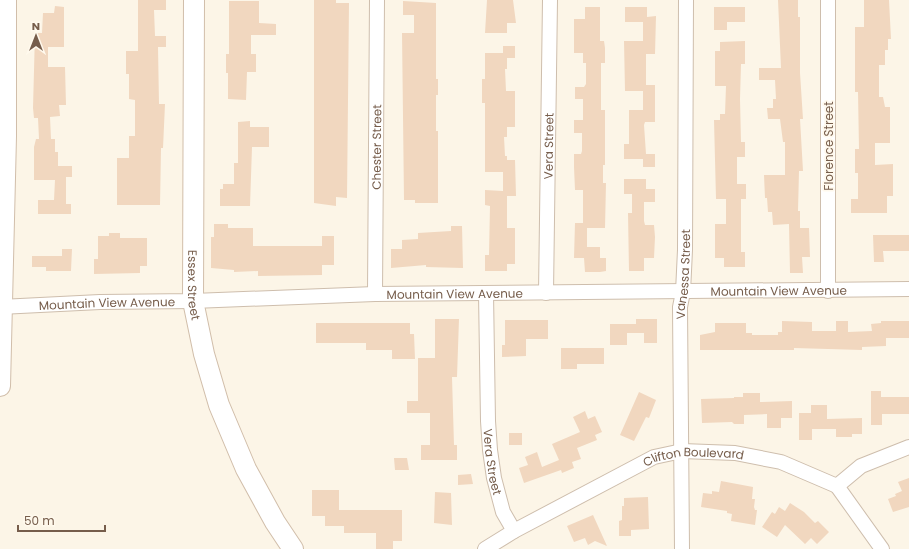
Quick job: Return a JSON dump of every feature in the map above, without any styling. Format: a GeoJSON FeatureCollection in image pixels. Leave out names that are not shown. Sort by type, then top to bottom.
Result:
{"type":"FeatureCollection","features":[{"type":"Feature","properties":{"kind":"street"},"geometry":{"type":"LineString","coordinates":[[0,386],[6,136],[6,0]]}},
{"type":"Feature","properties":{"kind":"street","name":"Essex Street"},"geometry":{"type":"LineString","coordinates":[[194,0],[193,301],[204,354],[219,405],[246,469],[275,522],[293,549]]}},
{"type":"Feature","properties":{"kind":"street","name":"Chester Street"},"geometry":{"type":"LineString","coordinates":[[375,294],[377,0]]}},
{"type":"Feature","properties":{"kind":"street","name":"Vera Street"},"geometry":{"type":"LineString","coordinates":[[546,293],[550,0]]}},
{"type":"Feature","properties":{"kind":"street","name":"Vanessa Street"},"geometry":{"type":"LineString","coordinates":[[682,549],[680,307],[683,292],[686,0]]}},
{"type":"Feature","properties":{"kind":"street","name":"Florence Street"},"geometry":{"type":"LineString","coordinates":[[828,0],[828,291]]}},
{"type":"Feature","properties":{"kind":"street","name":"Mountain View Avenue"},"geometry":{"type":"LineString","coordinates":[[1,307],[100,302],[193,301],[375,294],[828,291],[909,289]]}},
{"type":"Feature","properties":{"kind":"street","name":"Vera Street"},"geometry":{"type":"LineString","coordinates":[[486,293],[488,422],[490,450],[494,478],[503,512],[514,531]]}},
{"type":"Feature","properties":{"kind":"street"},"geometry":{"type":"LineString","coordinates":[[882,549],[837,486],[861,466],[909,447]]}},
{"type":"Feature","properties":{"kind":"street","name":"Clifton Boulevard"},"geometry":{"type":"LineString","coordinates":[[484,549],[514,531],[654,457],[682,451],[735,453],[781,462],[837,486]]}},
{"type":"Feature","properties":{"kind":"building"},"geometry":{"type":"Polygon","coordinates":[[[138,0],[166,0],[166,10],[154,10],[155,36],[166,36],[166,47],[158,47],[159,104],[165,104],[163,148],[161,148],[160,205],[117,205],[117,158],[129,158],[129,136],[135,136],[135,100],[129,99],[129,74],[126,74],[126,51],[138,51],[138,0]]]}},
{"type":"Feature","properties":{"kind":"building"},"geometry":{"type":"Polygon","coordinates":[[[314,0],[336,0],[336,3],[349,3],[347,198],[336,197],[336,206],[314,203],[314,0]]]}},
{"type":"Feature","properties":{"kind":"building"},"geometry":{"type":"Polygon","coordinates":[[[487,0],[513,0],[516,23],[507,23],[507,33],[485,33],[487,0]]]}},
{"type":"Feature","properties":{"kind":"building"},"geometry":{"type":"Polygon","coordinates":[[[778,0],[798,0],[798,17],[800,17],[800,73],[803,119],[800,119],[803,171],[799,171],[798,211],[800,211],[800,228],[809,228],[810,257],[802,257],[803,273],[790,273],[789,224],[773,225],[772,212],[768,212],[767,198],[765,198],[764,175],[785,175],[785,142],[783,142],[780,119],[768,119],[767,108],[773,108],[773,99],[776,99],[775,80],[759,80],[759,68],[781,68],[778,0]]]}},
{"type":"Feature","properties":{"kind":"building"},"geometry":{"type":"Polygon","coordinates":[[[864,0],[889,0],[891,39],[888,39],[888,50],[885,50],[885,65],[879,65],[879,97],[883,97],[885,107],[890,107],[890,143],[875,143],[875,165],[893,164],[893,196],[887,196],[887,213],[851,213],[851,199],[858,199],[858,173],[855,173],[855,149],[859,149],[858,92],[855,92],[855,27],[864,27],[864,0]]]}},
{"type":"Feature","properties":{"kind":"building"},"geometry":{"type":"Polygon","coordinates":[[[229,1],[259,1],[259,23],[276,24],[276,35],[251,35],[251,54],[256,54],[256,72],[247,72],[246,100],[228,99],[226,54],[229,54],[229,1]]]}},
{"type":"Feature","properties":{"kind":"building"},"geometry":{"type":"Polygon","coordinates":[[[403,1],[436,3],[436,79],[438,79],[438,95],[436,95],[436,131],[438,131],[438,203],[415,203],[415,200],[404,200],[402,33],[414,33],[414,15],[403,15],[403,1]]]}},
{"type":"Feature","properties":{"kind":"building"},"geometry":{"type":"Polygon","coordinates":[[[55,6],[64,7],[64,47],[48,47],[48,67],[65,67],[66,105],[59,105],[60,116],[50,117],[51,139],[55,139],[55,152],[58,152],[58,166],[72,166],[72,177],[66,177],[66,204],[71,204],[71,214],[38,214],[38,200],[54,200],[55,180],[34,180],[34,147],[36,139],[39,139],[38,118],[34,118],[33,108],[35,33],[42,33],[43,13],[54,13],[55,6]]]}},
{"type":"Feature","properties":{"kind":"building"},"geometry":{"type":"Polygon","coordinates":[[[585,7],[600,7],[600,41],[604,41],[605,48],[605,63],[601,63],[601,110],[605,110],[605,165],[603,165],[603,183],[606,183],[605,228],[587,228],[587,247],[600,247],[600,258],[606,258],[606,271],[600,272],[585,272],[584,258],[574,258],[575,223],[583,223],[583,190],[575,190],[574,167],[574,154],[581,154],[582,151],[582,133],[574,133],[574,120],[583,120],[583,99],[575,99],[575,87],[584,87],[586,84],[586,63],[583,63],[583,53],[574,53],[574,19],[585,19],[585,7]]]}},
{"type":"Feature","properties":{"kind":"building"},"geometry":{"type":"Polygon","coordinates":[[[625,7],[647,7],[647,17],[656,16],[655,54],[646,54],[646,85],[655,85],[655,122],[645,122],[644,125],[646,154],[655,154],[655,167],[643,167],[643,159],[624,159],[624,144],[629,144],[629,110],[643,110],[643,91],[625,91],[624,41],[643,41],[643,22],[625,22],[625,7]]]}},
{"type":"Feature","properties":{"kind":"building"},"geometry":{"type":"Polygon","coordinates":[[[714,7],[745,7],[745,22],[727,22],[727,30],[714,30],[714,7]]]}},
{"type":"Feature","properties":{"kind":"building"},"geometry":{"type":"Polygon","coordinates":[[[745,41],[745,64],[741,64],[740,99],[741,142],[745,142],[745,157],[737,157],[737,184],[746,184],[746,199],[741,199],[741,252],[745,252],[745,267],[724,267],[724,258],[715,258],[715,224],[726,224],[726,199],[716,199],[714,120],[720,120],[720,114],[725,114],[726,86],[715,86],[715,51],[720,51],[720,42],[745,41]]]}},
{"type":"Feature","properties":{"kind":"building"},"geometry":{"type":"Polygon","coordinates":[[[503,46],[515,46],[515,58],[507,58],[507,69],[505,69],[506,91],[515,91],[515,127],[507,127],[507,137],[504,137],[505,156],[507,156],[507,160],[515,160],[516,196],[507,196],[507,228],[515,228],[515,264],[507,264],[507,271],[485,271],[485,255],[489,255],[490,206],[485,205],[485,190],[503,191],[503,172],[485,172],[485,103],[482,103],[482,79],[485,79],[485,53],[503,53],[503,46]]]}},
{"type":"Feature","properties":{"kind":"building"},"geometry":{"type":"Polygon","coordinates":[[[250,121],[250,127],[269,127],[269,147],[252,147],[250,206],[220,206],[220,189],[223,189],[223,184],[234,184],[234,163],[238,163],[238,122],[250,121]]]}},
{"type":"Feature","properties":{"kind":"building"},"geometry":{"type":"Polygon","coordinates":[[[624,179],[646,179],[646,189],[655,189],[655,202],[644,202],[645,225],[654,225],[655,237],[654,258],[644,258],[644,271],[629,271],[628,213],[632,213],[632,194],[624,194],[624,179]]]}},
{"type":"Feature","properties":{"kind":"building"},"geometry":{"type":"Polygon","coordinates":[[[214,224],[228,224],[228,228],[253,228],[253,246],[322,246],[322,236],[334,236],[334,265],[322,265],[322,275],[258,276],[258,271],[234,272],[234,270],[211,268],[211,237],[214,237],[214,224]]]}},
{"type":"Feature","properties":{"kind":"building"},"geometry":{"type":"Polygon","coordinates":[[[451,226],[462,226],[463,268],[426,267],[426,265],[391,268],[391,249],[402,249],[402,240],[418,239],[418,233],[451,231],[451,226]]]}},
{"type":"Feature","properties":{"kind":"building"},"geometry":{"type":"Polygon","coordinates":[[[109,233],[120,233],[120,238],[147,238],[147,266],[140,266],[140,273],[94,274],[94,259],[98,259],[98,236],[109,236],[109,233]]]}},
{"type":"Feature","properties":{"kind":"building"},"geometry":{"type":"Polygon","coordinates":[[[873,235],[909,235],[909,251],[883,251],[884,262],[874,262],[873,235]]]}},
{"type":"Feature","properties":{"kind":"building"},"geometry":{"type":"Polygon","coordinates":[[[62,249],[72,249],[71,271],[46,271],[46,267],[32,267],[32,256],[62,256],[62,249]]]}},
{"type":"Feature","properties":{"kind":"building"},"geometry":{"type":"Polygon","coordinates":[[[435,319],[459,319],[457,377],[452,377],[454,445],[457,445],[457,460],[421,460],[421,445],[430,445],[430,413],[407,413],[407,401],[418,401],[418,358],[435,358],[435,319]]]}},
{"type":"Feature","properties":{"kind":"building"},"geometry":{"type":"Polygon","coordinates":[[[636,319],[657,319],[657,343],[644,343],[644,333],[627,333],[627,345],[610,345],[610,324],[636,324],[636,319]]]}},
{"type":"Feature","properties":{"kind":"building"},"geometry":{"type":"Polygon","coordinates":[[[505,320],[548,320],[548,339],[526,339],[526,356],[502,357],[502,345],[505,345],[505,320]]]}},
{"type":"Feature","properties":{"kind":"building"},"geometry":{"type":"Polygon","coordinates":[[[782,321],[812,322],[812,331],[836,331],[836,321],[848,321],[848,332],[872,331],[871,324],[881,323],[881,321],[909,321],[909,338],[886,338],[886,346],[862,347],[862,350],[794,348],[794,350],[700,350],[700,335],[715,332],[715,323],[746,323],[746,333],[752,333],[752,335],[778,335],[778,332],[782,332],[782,321]]]}},
{"type":"Feature","properties":{"kind":"building"},"geometry":{"type":"Polygon","coordinates":[[[316,323],[410,323],[410,334],[414,334],[415,359],[392,359],[392,350],[366,350],[366,343],[316,343],[316,323]]]}},
{"type":"Feature","properties":{"kind":"building"},"geometry":{"type":"Polygon","coordinates":[[[561,348],[604,348],[604,364],[577,364],[577,369],[561,369],[561,348]]]}},
{"type":"Feature","properties":{"kind":"building"},"geometry":{"type":"Polygon","coordinates":[[[871,391],[881,391],[881,397],[909,397],[909,414],[882,414],[882,425],[871,425],[871,391]]]}},
{"type":"Feature","properties":{"kind":"building"},"geometry":{"type":"Polygon","coordinates":[[[639,392],[656,400],[649,418],[646,417],[634,441],[620,435],[639,392]]]}},
{"type":"Feature","properties":{"kind":"building"},"geometry":{"type":"Polygon","coordinates":[[[743,393],[760,393],[760,402],[792,401],[792,418],[781,418],[781,428],[767,428],[767,414],[744,415],[744,424],[734,424],[732,422],[702,423],[701,399],[743,397],[743,393]]]}},
{"type":"Feature","properties":{"kind":"building"},"geometry":{"type":"Polygon","coordinates":[[[811,405],[827,405],[827,419],[862,418],[862,434],[852,434],[852,437],[836,437],[836,429],[812,429],[812,440],[799,440],[799,413],[811,413],[811,405]]]}},
{"type":"Feature","properties":{"kind":"building"},"geometry":{"type":"Polygon","coordinates":[[[585,411],[588,419],[595,416],[602,432],[595,435],[597,440],[577,448],[581,459],[572,462],[574,468],[562,473],[561,470],[524,483],[519,468],[528,465],[525,457],[537,452],[542,467],[559,460],[552,444],[580,432],[573,417],[585,411]]]}},
{"type":"Feature","properties":{"kind":"building"},"geometry":{"type":"Polygon","coordinates":[[[509,433],[522,433],[522,445],[509,445],[509,433]]]}},
{"type":"Feature","properties":{"kind":"building"},"geometry":{"type":"Polygon","coordinates":[[[394,458],[407,458],[409,470],[395,470],[394,458]]]}},
{"type":"Feature","properties":{"kind":"building"},"geometry":{"type":"Polygon","coordinates":[[[471,474],[473,484],[458,485],[458,475],[471,474]]]}},
{"type":"Feature","properties":{"kind":"building"},"geometry":{"type":"Polygon","coordinates":[[[909,478],[909,507],[893,512],[888,499],[896,496],[895,494],[902,491],[898,482],[909,478]]]}},
{"type":"Feature","properties":{"kind":"building"},"geometry":{"type":"Polygon","coordinates":[[[721,481],[753,487],[752,499],[755,499],[754,507],[755,510],[757,510],[755,525],[731,521],[732,514],[727,513],[727,511],[701,507],[703,493],[712,494],[712,491],[719,492],[721,481]]]}},
{"type":"Feature","properties":{"kind":"building"},"geometry":{"type":"Polygon","coordinates":[[[312,490],[339,490],[339,510],[402,510],[402,541],[393,541],[393,549],[376,549],[376,533],[344,533],[344,526],[325,526],[325,516],[312,516],[312,490]]]}},
{"type":"Feature","properties":{"kind":"building"},"geometry":{"type":"Polygon","coordinates":[[[435,492],[451,493],[452,525],[434,523],[435,492]]]}},
{"type":"Feature","properties":{"kind":"building"},"geometry":{"type":"Polygon","coordinates":[[[648,497],[649,529],[631,530],[631,536],[619,536],[619,521],[622,520],[622,506],[624,506],[624,498],[648,497]]]}},
{"type":"Feature","properties":{"kind":"building"},"geometry":{"type":"Polygon","coordinates":[[[790,503],[804,512],[815,523],[818,521],[829,532],[817,544],[811,538],[805,544],[785,525],[777,537],[762,527],[772,512],[775,514],[779,507],[785,511],[790,503]]]}},
{"type":"Feature","properties":{"kind":"building"},"geometry":{"type":"Polygon","coordinates":[[[593,515],[607,546],[595,541],[588,545],[585,538],[574,542],[567,526],[593,515]]]}}]}
